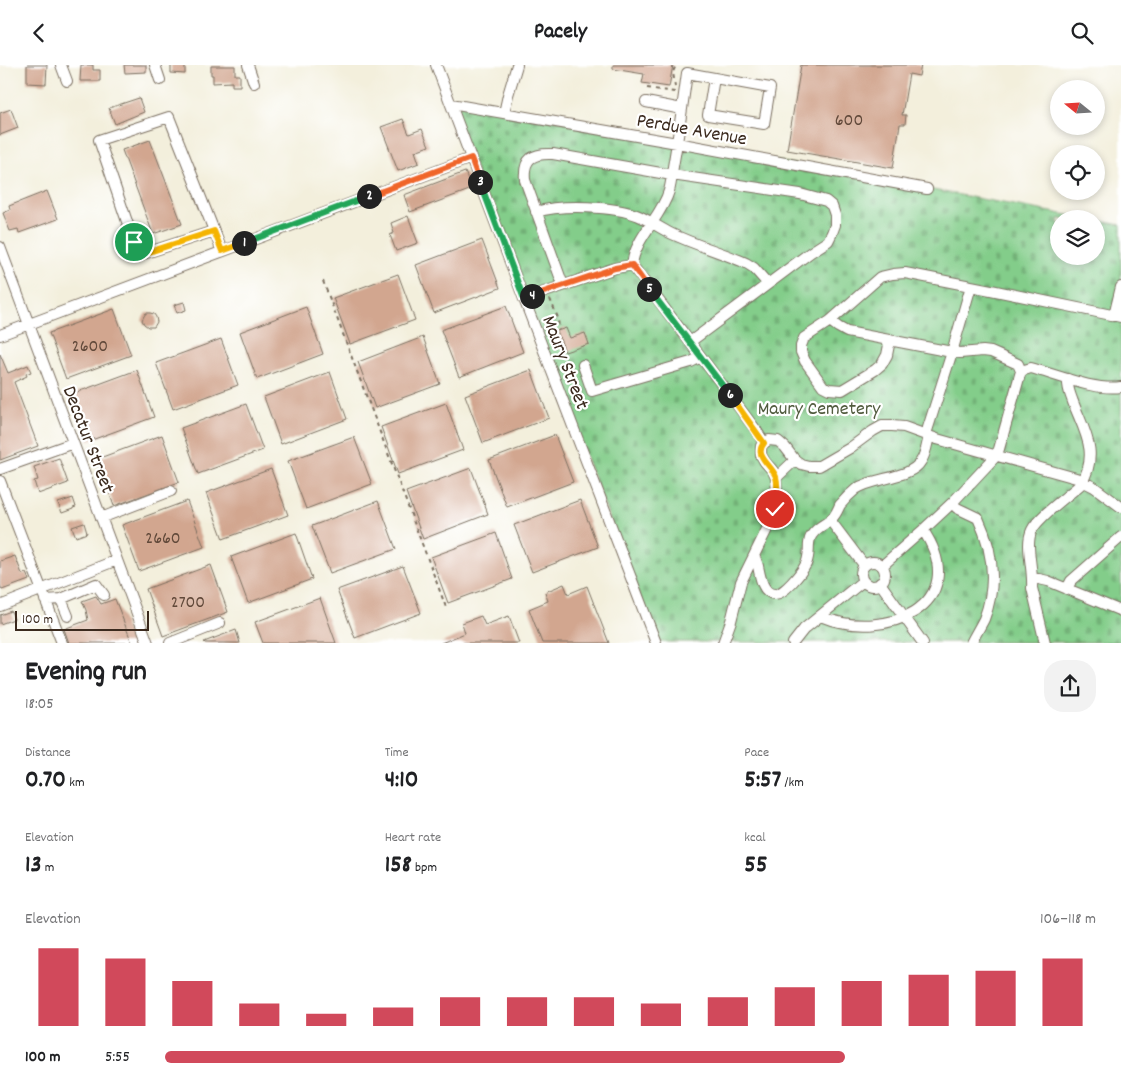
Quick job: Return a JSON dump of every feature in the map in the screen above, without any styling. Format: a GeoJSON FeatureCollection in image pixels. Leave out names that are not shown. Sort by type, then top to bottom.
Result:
{"type":"FeatureCollection","features":[{"type":"Feature","properties":{"kind":"street"},"geometry":{"type":"LineString","coordinates":[[61,65],[67,81]]}},
{"type":"Feature","properties":{"kind":"street"},"geometry":{"type":"LineString","coordinates":[[155,65],[160,80]]}},
{"type":"Feature","properties":{"kind":"street"},"geometry":{"type":"LineString","coordinates":[[248,65],[254,83]]}},
{"type":"Feature","properties":{"kind":"street","name":"Maury Street"},"geometry":{"type":"LineString","coordinates":[[436,65],[656,643]]}},
{"type":"Feature","properties":{"kind":"street"},"geometry":{"type":"LineString","coordinates":[[504,113],[517,65]]}},
{"type":"Feature","properties":{"kind":"street"},"geometry":{"type":"LineString","coordinates":[[714,78],[708,115],[764,124],[770,88],[714,78],[686,69],[682,109],[669,191],[637,245],[632,265],[764,443]]}},
{"type":"Feature","properties":{"kind":"street"},"geometry":{"type":"LineString","coordinates":[[646,102],[682,109]]}},
{"type":"Feature","properties":{"kind":"street","name":"Perdue Avenue"},"geometry":{"type":"LineString","coordinates":[[451,104],[926,189]]}},
{"type":"Feature","properties":{"kind":"street"},"geometry":{"type":"LineString","coordinates":[[214,231],[146,253],[134,242],[99,140],[169,117],[222,251]]}},
{"type":"Feature","properties":{"kind":"street"},"geometry":{"type":"LineString","coordinates":[[563,285],[525,180],[524,172],[535,155],[553,154],[672,175],[800,194],[826,201],[832,206],[835,215],[835,225],[828,241],[690,342]]}},
{"type":"Feature","properties":{"kind":"street"},"geometry":{"type":"LineString","coordinates":[[0,335],[471,158]]}},
{"type":"Feature","properties":{"kind":"street"},"geometry":{"type":"LineString","coordinates":[[536,212],[547,208],[561,207],[615,209],[641,217],[670,233],[746,263],[761,274],[768,284]]}},
{"type":"Feature","properties":{"kind":"street","name":"Decatur Street"},"geometry":{"type":"LineString","coordinates":[[0,247],[148,643]]}},
{"type":"Feature","properties":{"kind":"street"},"geometry":{"type":"LineString","coordinates":[[524,299],[615,268],[632,265]]}},
{"type":"Feature","properties":{"kind":"street"},"geometry":{"type":"LineString","coordinates":[[890,340],[882,364],[842,390],[829,389],[823,386],[805,361],[800,346],[804,338],[830,321],[880,277],[886,275],[905,273],[1117,317],[1121,287]]}},
{"type":"Feature","properties":{"kind":"street"},"geometry":{"type":"LineString","coordinates":[[754,556],[762,581],[768,592],[779,594],[806,564],[811,534],[820,526],[830,521],[848,496],[858,488],[869,483],[906,473],[914,469],[923,460],[928,435],[971,286]]}},
{"type":"Feature","properties":{"kind":"street"},"geometry":{"type":"LineString","coordinates":[[830,321],[848,332],[952,352],[991,352],[1018,364],[1021,371],[1000,449],[996,455],[952,503],[882,566]]}},
{"type":"Feature","properties":{"kind":"street"},"geometry":{"type":"LineString","coordinates":[[582,365],[592,391],[691,362],[701,357]]}},
{"type":"Feature","properties":{"kind":"street"},"geometry":{"type":"LineString","coordinates":[[1021,371],[1031,368],[1092,385],[1121,387]]}},
{"type":"Feature","properties":{"kind":"street"},"geometry":{"type":"LineString","coordinates":[[1044,643],[1032,588],[1030,536],[1040,519],[1081,484],[1086,477],[1091,452],[1067,387],[1068,379]]}},
{"type":"Feature","properties":{"kind":"street"},"geometry":{"type":"LineString","coordinates":[[723,643],[741,582],[773,515],[777,494],[776,478],[761,455],[761,446],[769,440],[778,441],[801,464],[819,466],[850,448],[873,431],[892,425],[904,427],[1076,478],[1094,487],[1121,507]]}},
{"type":"Feature","properties":{"kind":"street"},"geometry":{"type":"LineString","coordinates":[[0,469],[73,443]]}},
{"type":"Feature","properties":{"kind":"street"},"geometry":{"type":"LineString","coordinates":[[776,478],[796,460]]}},
{"type":"Feature","properties":{"kind":"street"},"geometry":{"type":"LineString","coordinates":[[0,481],[62,643]]}},
{"type":"Feature","properties":{"kind":"street"},"geometry":{"type":"LineString","coordinates":[[101,518],[171,491]]}},
{"type":"Feature","properties":{"kind":"street"},"geometry":{"type":"LineString","coordinates":[[952,503],[957,508],[978,518],[990,549],[992,585],[989,601],[984,619],[971,643]]}},
{"type":"Feature","properties":{"kind":"street"},"geometry":{"type":"LineString","coordinates":[[830,521],[864,565]]}},
{"type":"Feature","properties":{"kind":"street"},"geometry":{"type":"LineString","coordinates":[[907,630],[919,622],[930,607],[938,584],[935,552],[923,530]]}},
{"type":"Feature","properties":{"kind":"street"},"geometry":{"type":"LineString","coordinates":[[1067,589],[1071,581],[1121,537]]}},
{"type":"Feature","properties":{"kind":"street"},"geometry":{"type":"LineString","coordinates":[[0,606],[43,595],[117,560]]}},
{"type":"Feature","properties":{"kind":"street"},"geometry":{"type":"LineString","coordinates":[[875,562],[882,566],[884,573],[882,581],[872,586],[865,583],[860,573],[864,565],[875,562]]}},
{"type":"Feature","properties":{"kind":"street"},"geometry":{"type":"LineString","coordinates":[[1033,579],[1039,579],[1067,589],[1121,611]]}},
{"type":"Feature","properties":{"kind":"street"},"geometry":{"type":"LineString","coordinates":[[793,643],[804,629],[863,581]]}},
{"type":"Feature","properties":{"kind":"street"},"geometry":{"type":"LineString","coordinates":[[880,583],[907,630],[923,643]]}},
{"type":"Feature","properties":{"kind":"street"},"geometry":{"type":"LineString","coordinates":[[43,595],[61,599],[96,584],[104,595]]}},
{"type":"Feature","properties":{"kind":"street"},"geometry":{"type":"LineString","coordinates":[[61,599],[68,616]]}},
{"type":"Feature","properties":{"kind":"street"},"geometry":{"type":"LineString","coordinates":[[820,616],[839,632]]}},
{"type":"Feature","properties":{"kind":"street"},"geometry":{"type":"LineString","coordinates":[[170,643],[220,623]]}},
{"type":"Feature","properties":{"kind":"path"},"geometry":{"type":"LineString","coordinates":[[647,88],[675,92],[673,72],[676,65]]}},
{"type":"Feature","properties":{"kind":"path"},"geometry":{"type":"LineString","coordinates":[[323,281],[447,610]]}},
{"type":"Feature","properties":{"kind":"path"},"geometry":{"type":"LineString","coordinates":[[549,296],[558,318],[559,330]]}},
{"type":"Feature","properties":{"kind":"green space","name":"Maury Cemetery"},"geometry":{"type":"Polygon","coordinates":[[[449,100],[1050,212],[1050,265],[1105,265],[1105,222],[1121,225],[1121,642],[657,642],[449,100]]]}},
{"type":"Feature","properties":{"kind":"building"},"geometry":{"type":"Polygon","coordinates":[[[27,65],[47,65],[46,84],[27,83],[27,65]]]}},
{"type":"Feature","properties":{"kind":"building"},"geometry":{"type":"Polygon","coordinates":[[[81,65],[93,65],[93,70],[100,70],[100,81],[80,81],[81,65]]]}},
{"type":"Feature","properties":{"kind":"building"},"geometry":{"type":"Polygon","coordinates":[[[124,65],[146,65],[146,72],[125,73],[124,65]]]}},
{"type":"Feature","properties":{"kind":"building"},"geometry":{"type":"Polygon","coordinates":[[[171,65],[185,65],[185,74],[171,73],[171,65]]]}},
{"type":"Feature","properties":{"kind":"building"},"geometry":{"type":"Polygon","coordinates":[[[613,65],[673,65],[669,87],[642,83],[644,74],[613,69],[613,65]]]}},
{"type":"Feature","properties":{"kind":"building"},"geometry":{"type":"Polygon","coordinates":[[[801,65],[921,65],[919,76],[909,74],[902,115],[906,115],[905,124],[900,124],[893,168],[787,150],[801,65]]]}},
{"type":"Feature","properties":{"kind":"building"},"geometry":{"type":"Polygon","coordinates":[[[211,66],[235,66],[235,75],[240,75],[240,86],[232,86],[232,82],[213,83],[211,66]]]}},
{"type":"Feature","properties":{"kind":"building"},"geometry":{"type":"Polygon","coordinates":[[[139,98],[144,112],[115,124],[109,108],[139,98]]]}},
{"type":"Feature","properties":{"kind":"building"},"geometry":{"type":"Polygon","coordinates":[[[11,109],[18,128],[0,135],[0,113],[11,109]]]}},
{"type":"Feature","properties":{"kind":"building"},"geometry":{"type":"Polygon","coordinates":[[[403,119],[409,134],[422,129],[429,146],[415,151],[419,163],[398,171],[381,127],[403,119]]]}},
{"type":"Feature","properties":{"kind":"building"},"geometry":{"type":"Polygon","coordinates":[[[150,140],[182,224],[153,234],[122,150],[150,140]]]}},
{"type":"Feature","properties":{"kind":"building"},"geometry":{"type":"Polygon","coordinates":[[[465,172],[472,189],[410,212],[404,195],[465,172]]]}},
{"type":"Feature","properties":{"kind":"building"},"geometry":{"type":"Polygon","coordinates":[[[47,191],[58,219],[19,233],[18,229],[10,231],[3,213],[10,210],[9,206],[47,191]]]}},
{"type":"Feature","properties":{"kind":"building"},"geometry":{"type":"Polygon","coordinates":[[[408,216],[418,243],[396,251],[390,235],[394,233],[391,223],[408,216]]]}},
{"type":"Feature","properties":{"kind":"building"},"geometry":{"type":"Polygon","coordinates":[[[482,240],[500,288],[434,313],[416,265],[482,240]]]}},
{"type":"Feature","properties":{"kind":"building"},"geometry":{"type":"Polygon","coordinates":[[[398,274],[415,320],[350,344],[333,298],[398,274]]]}},
{"type":"Feature","properties":{"kind":"building"},"geometry":{"type":"Polygon","coordinates":[[[184,302],[186,310],[177,313],[174,305],[184,302]]]}},
{"type":"Feature","properties":{"kind":"building"},"geometry":{"type":"Polygon","coordinates":[[[506,306],[523,352],[459,377],[441,330],[506,306]]]}},
{"type":"Feature","properties":{"kind":"building"},"geometry":{"type":"Polygon","coordinates":[[[306,307],[323,354],[257,379],[240,332],[306,307]]]}},
{"type":"Feature","properties":{"kind":"building"},"geometry":{"type":"Polygon","coordinates":[[[114,309],[131,355],[66,379],[49,333],[114,309]]]}},
{"type":"Feature","properties":{"kind":"building"},"geometry":{"type":"Polygon","coordinates":[[[146,313],[154,314],[156,317],[157,322],[154,327],[148,327],[144,324],[142,320],[146,313]]]}},
{"type":"Feature","properties":{"kind":"building"},"geometry":{"type":"Polygon","coordinates":[[[566,328],[570,338],[585,333],[589,344],[565,352],[557,331],[566,328]]]}},
{"type":"Feature","properties":{"kind":"building"},"geometry":{"type":"Polygon","coordinates":[[[423,337],[440,384],[375,408],[358,362],[423,337]]]}},
{"type":"Feature","properties":{"kind":"building"},"geometry":{"type":"Polygon","coordinates":[[[221,339],[238,385],[173,409],[156,363],[221,339]]]}},
{"type":"Feature","properties":{"kind":"building"},"geometry":{"type":"Polygon","coordinates":[[[0,354],[8,373],[28,365],[31,372],[14,382],[38,446],[0,460],[0,354]]]}},
{"type":"Feature","properties":{"kind":"building"},"geometry":{"type":"Polygon","coordinates":[[[137,370],[154,417],[89,441],[72,394],[137,370]]]}},
{"type":"Feature","properties":{"kind":"building"},"geometry":{"type":"Polygon","coordinates":[[[531,370],[549,418],[483,443],[465,395],[531,370]]]}},
{"type":"Feature","properties":{"kind":"building"},"geometry":{"type":"Polygon","coordinates":[[[330,372],[347,419],[281,444],[264,397],[330,372]]]}},
{"type":"Feature","properties":{"kind":"building"},"geometry":{"type":"Polygon","coordinates":[[[446,403],[463,450],[398,474],[381,427],[446,403]]]}},
{"type":"Feature","properties":{"kind":"building"},"geometry":{"type":"Polygon","coordinates":[[[246,404],[263,450],[198,474],[181,428],[246,404]]]}},
{"type":"Feature","properties":{"kind":"building"},"geometry":{"type":"Polygon","coordinates":[[[162,435],[179,482],[114,506],[97,459],[162,435]]]}},
{"type":"Feature","properties":{"kind":"building"},"geometry":{"type":"Polygon","coordinates":[[[555,435],[573,482],[507,507],[489,460],[555,435]]]}},
{"type":"Feature","properties":{"kind":"building"},"geometry":{"type":"Polygon","coordinates":[[[354,437],[372,484],[306,509],[288,461],[354,437]]]}},
{"type":"Feature","properties":{"kind":"building"},"geometry":{"type":"Polygon","coordinates":[[[59,458],[68,483],[38,494],[34,481],[38,480],[34,467],[59,458]]]}},
{"type":"Feature","properties":{"kind":"building"},"geometry":{"type":"Polygon","coordinates":[[[471,468],[488,514],[423,539],[406,492],[471,468]]]}},
{"type":"Feature","properties":{"kind":"building"},"geometry":{"type":"Polygon","coordinates":[[[271,469],[288,515],[223,539],[206,493],[271,469]]]}},
{"type":"Feature","properties":{"kind":"building"},"geometry":{"type":"Polygon","coordinates":[[[73,498],[76,507],[62,513],[58,503],[73,498]]]}},
{"type":"Feature","properties":{"kind":"building"},"geometry":{"type":"Polygon","coordinates":[[[580,500],[598,547],[532,572],[514,525],[580,500]]]}},
{"type":"Feature","properties":{"kind":"building"},"geometry":{"type":"Polygon","coordinates":[[[187,501],[204,547],[139,571],[122,525],[187,501]]]}},
{"type":"Feature","properties":{"kind":"building"},"geometry":{"type":"Polygon","coordinates":[[[378,501],[396,549],[330,573],[312,526],[378,501]]]}},
{"type":"Feature","properties":{"kind":"building"},"geometry":{"type":"Polygon","coordinates":[[[84,523],[87,533],[76,537],[72,527],[84,523]]]}},
{"type":"Feature","properties":{"kind":"building"},"geometry":{"type":"Polygon","coordinates":[[[296,533],[312,579],[248,603],[231,557],[296,533]]]}},
{"type":"Feature","properties":{"kind":"building"},"geometry":{"type":"Polygon","coordinates":[[[496,533],[512,579],[448,603],[431,557],[496,533]]]}},
{"type":"Feature","properties":{"kind":"building"},"geometry":{"type":"Polygon","coordinates":[[[15,556],[22,574],[26,573],[29,580],[2,590],[0,585],[0,561],[15,556]]]}},
{"type":"Feature","properties":{"kind":"building"},"geometry":{"type":"Polygon","coordinates":[[[211,565],[228,612],[163,636],[146,589],[211,565]]]}},
{"type":"Feature","properties":{"kind":"building"},"geometry":{"type":"Polygon","coordinates":[[[403,566],[421,613],[355,638],[337,590],[403,566]]]}},
{"type":"Feature","properties":{"kind":"building"},"geometry":{"type":"Polygon","coordinates":[[[564,584],[568,594],[587,586],[609,643],[542,643],[529,609],[548,601],[545,592],[564,584]]]}},
{"type":"Feature","properties":{"kind":"building"},"geometry":{"type":"Polygon","coordinates":[[[96,596],[101,604],[115,599],[132,643],[69,643],[64,629],[88,620],[82,601],[96,596]]]}},
{"type":"Feature","properties":{"kind":"building"},"geometry":{"type":"Polygon","coordinates":[[[320,598],[336,643],[263,643],[255,622],[320,598]]]}},
{"type":"Feature","properties":{"kind":"building"},"geometry":{"type":"Polygon","coordinates":[[[11,611],[14,619],[0,624],[0,615],[11,611]]]}},
{"type":"Feature","properties":{"kind":"building"},"geometry":{"type":"Polygon","coordinates":[[[481,616],[485,625],[509,616],[519,643],[441,643],[465,633],[462,623],[481,616]]]}},
{"type":"Feature","properties":{"kind":"building"},"geometry":{"type":"Polygon","coordinates":[[[236,630],[240,643],[204,642],[236,630]]]}},
{"type":"Feature","properties":{"kind":"route"},"geometry":{"type":"LineString","coordinates":[[134,242],[146,253],[214,231],[222,251],[471,158],[524,299],[615,268],[632,265],[764,443],[761,446],[761,455],[776,478],[777,494],[775,509]]}}]}
